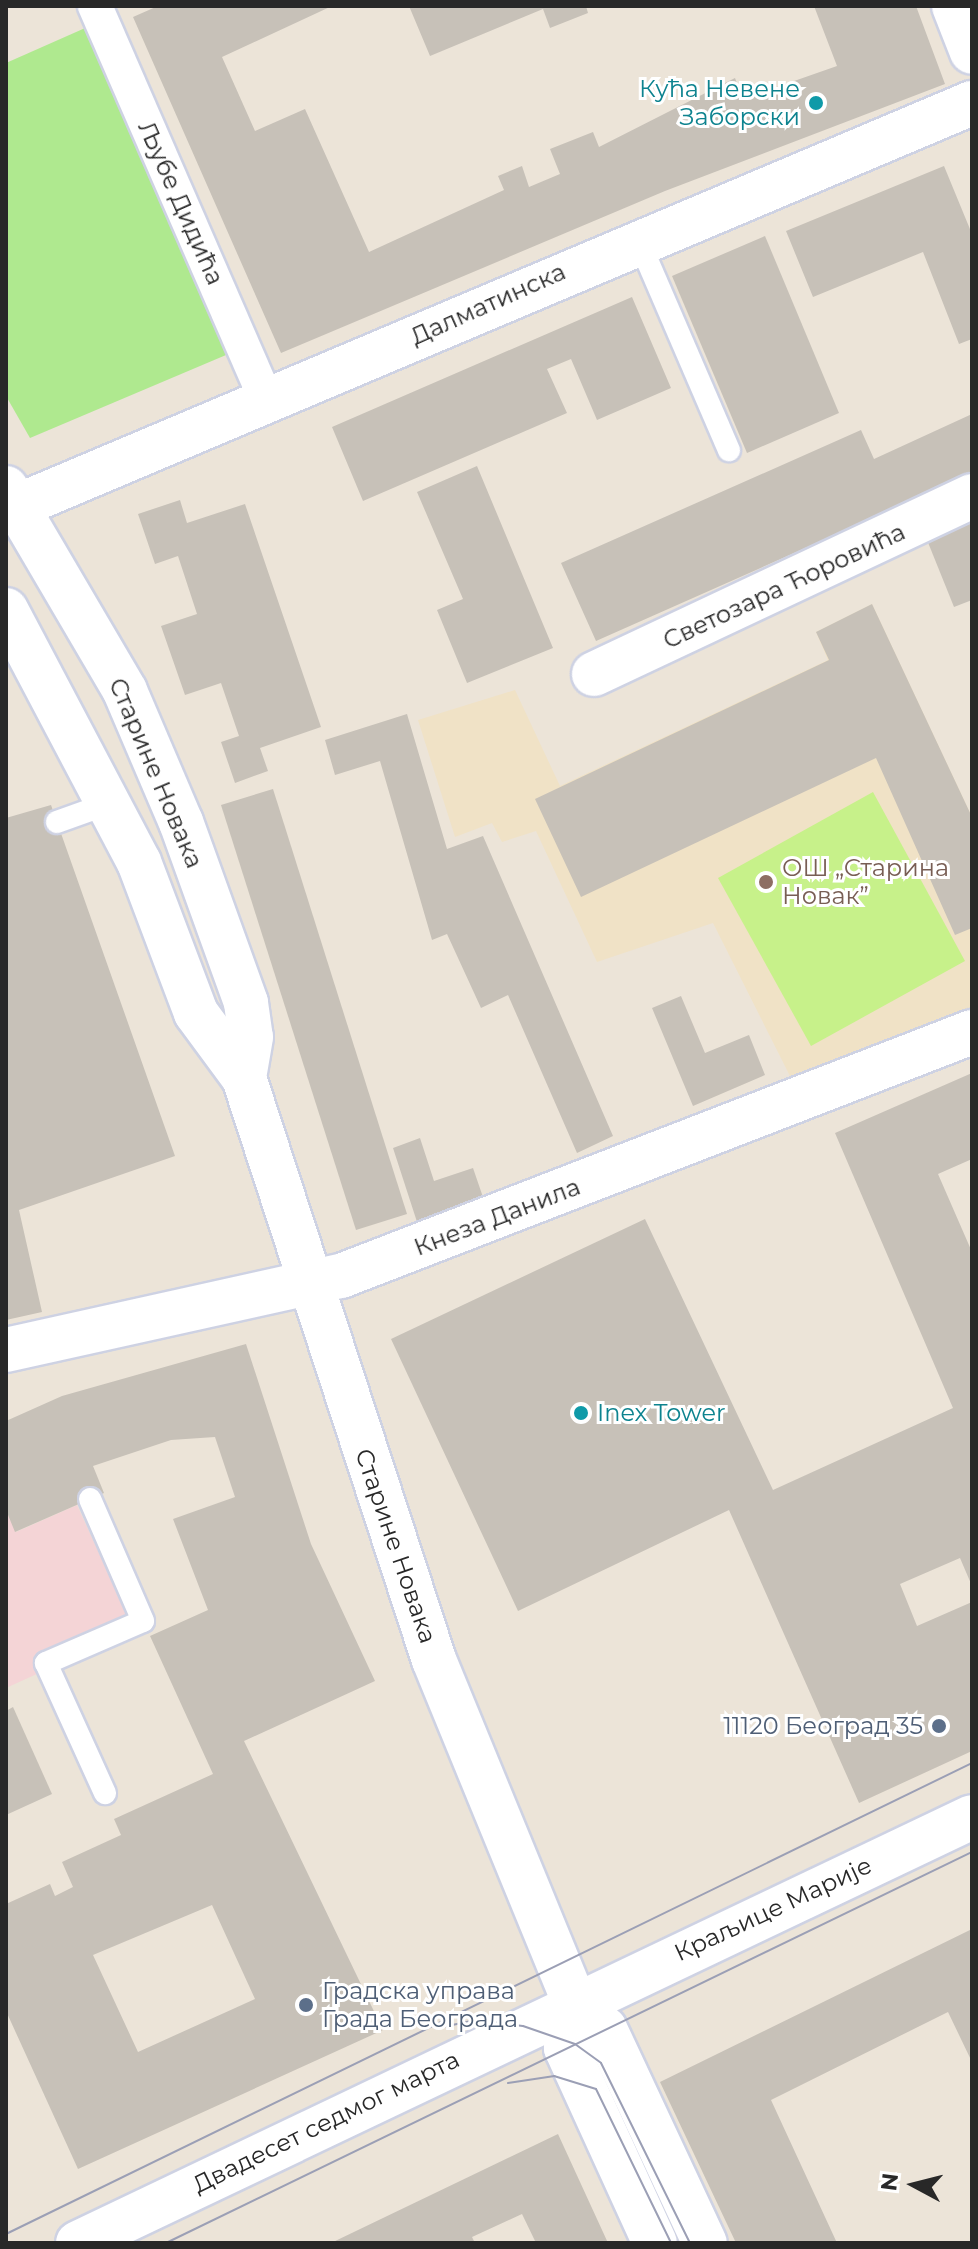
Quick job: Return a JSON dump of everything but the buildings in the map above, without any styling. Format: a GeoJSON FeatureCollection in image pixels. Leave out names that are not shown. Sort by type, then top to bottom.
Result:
{"type":"FeatureCollection","features":[{"type":"Feature","properties":{"kind":"main road"},"geometry":{"type":"LineString","coordinates":[[954,6],[972,52]]}},
{"type":"Feature","properties":{"kind":"main road","name":"Далматинска"},"geometry":{"type":"LineString","coordinates":[[10,501],[267,401],[638,239],[972,103]]}},
{"type":"Feature","properties":{"kind":"main road","name":"Светозара Ћоровића"},"geometry":{"type":"LineString","coordinates":[[594,674],[972,496]]}},
{"type":"Feature","properties":{"kind":"main road","name":"Старине Новака"},"geometry":{"type":"LineString","coordinates":[[10,501],[125,691],[181,822],[246,1003],[251,1037],[244,1078]]}},
{"type":"Feature","properties":{"kind":"main road","name":"Старине Новака"},"geometry":{"type":"LineString","coordinates":[[6,610],[110,803],[196,1013],[244,1078],[434,1660],[575,2004],[605,2029],[705,2243]]}},
{"type":"Feature","properties":{"kind":"main road","name":"Кнеза Данила"},"geometry":{"type":"LineString","coordinates":[[6,1350],[309,1284],[972,1032]]}},
{"type":"Feature","properties":{"kind":"main road","name":"Краљице Марије"},"geometry":{"type":"LineString","coordinates":[[575,2004],[972,1817]]}},
{"type":"Feature","properties":{"kind":"main road"},"geometry":{"type":"LineString","coordinates":[[575,2004],[566,2048],[655,2243]]}},
{"type":"Feature","properties":{"kind":"main road","name":"Двадесет седмог марта"},"geometry":{"type":"LineString","coordinates":[[78,2243],[575,2004]]}},
{"type":"Feature","properties":{"kind":"street","name":"Љубе Дидића"},"geometry":{"type":"LineString","coordinates":[[95,6],[267,401]]}},
{"type":"Feature","properties":{"kind":"lane"},"geometry":{"type":"LineString","coordinates":[[638,239],[729,450]]}},
{"type":"Feature","properties":{"kind":"lane"},"geometry":{"type":"LineString","coordinates":[[57,822],[110,803]]}},
{"type":"Feature","properties":{"kind":"lane"},"geometry":{"type":"LineString","coordinates":[[90,1499],[143,1621],[46,1663],[105,1793]]}},
{"type":"Feature","properties":{"kind":"shaded area","name":"ОШ „Старина Новак”"},"geometry":{"type":"Polygon","coordinates":[[[872,604],[972,817],[972,1009],[793,1082],[713,923],[597,962],[536,831],[502,842],[492,823],[455,837],[418,720],[515,690],[560,786],[828,660],[816,632],[872,604]]]}},
{"type":"Feature","properties":{"kind":"shaded area"},"geometry":{"type":"Polygon","coordinates":[[[77,1505],[134,1630],[6,1688],[6,1510],[16,1532],[77,1505]]]}},
{"type":"Feature","properties":{"kind":"green space"},"geometry":{"type":"Polygon","coordinates":[[[101,21],[252,344],[30,438],[6,396],[6,63],[101,21]]]}},
{"type":"Feature","properties":{"kind":"green space"},"geometry":{"type":"Polygon","coordinates":[[[873,792],[965,961],[811,1046],[718,878],[873,792]]]}},
{"type":"Feature","properties":{"kind":"tram line"},"geometry":{"type":"LineString","coordinates":[[6,2234],[972,1763]]}},
{"type":"Feature","properties":{"kind":"tram line"},"geometry":{"type":"LineString","coordinates":[[166,2243],[972,1852]]}},
{"type":"Feature","properties":{"kind":"tram line"},"geometry":{"type":"LineString","coordinates":[[438,2028],[477,2020],[523,2026],[575,2044],[601,2063],[690,2243]]}},
{"type":"Feature","properties":{"kind":"tram line"},"geometry":{"type":"LineString","coordinates":[[508,2083],[554,2076],[596,2089],[671,2243]]}},
{"type":"Feature","properties":{"kind":"place","name":"Кућа Невене Заборски"},"geometry":{"type":"Point","coordinates":[816,103]}},
{"type":"Feature","properties":{"kind":"place","name":"ОШ „Старина Новак”"},"geometry":{"type":"Point","coordinates":[766,882]}},
{"type":"Feature","properties":{"kind":"place","name":"Inex Tower"},"geometry":{"type":"Point","coordinates":[581,1413]}},
{"type":"Feature","properties":{"kind":"place","name":"11120 Београд 35"},"geometry":{"type":"Point","coordinates":[939,1726]}},
{"type":"Feature","properties":{"kind":"place","name":"Градска управа Града Београда"},"geometry":{"type":"Point","coordinates":[306,2005]}}]}
